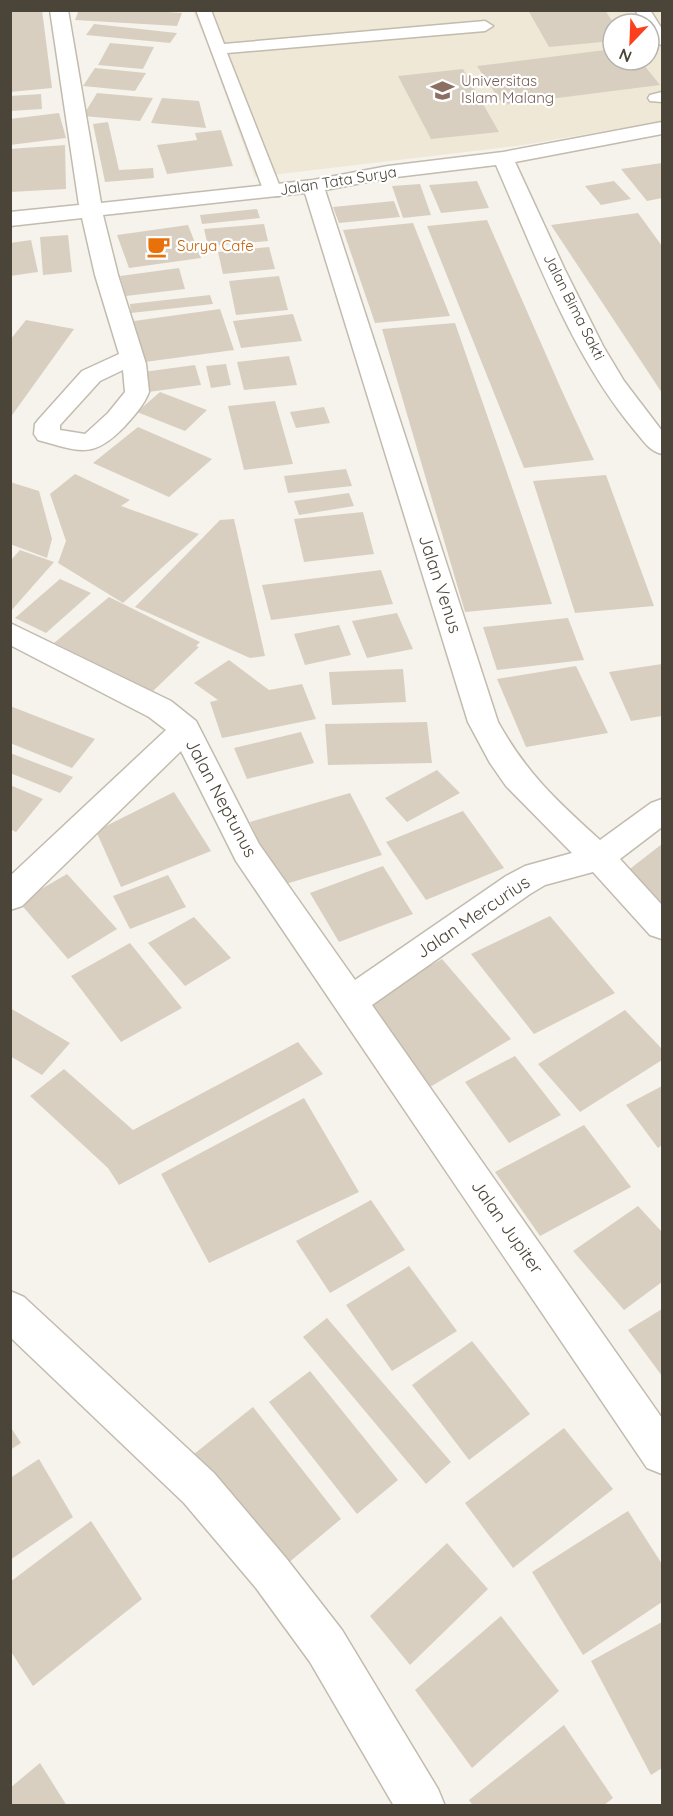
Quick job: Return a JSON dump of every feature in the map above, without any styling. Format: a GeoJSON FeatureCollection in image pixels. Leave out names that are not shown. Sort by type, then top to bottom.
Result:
{"type":"FeatureCollection","features":[{"type":"Feature","properties":{"kind":"street"},"geometry":{"type":"LineString","coordinates":[[58,10],[92,210],[107,281],[131,357]]}},
{"type":"Feature","properties":{"kind":"street","name":"Jalan Tata Surya"},"geometry":{"type":"LineString","coordinates":[[10,219],[273,192],[388,172],[503,158],[663,128]]}},
{"type":"Feature","properties":{"kind":"street","name":"Jalan Bima Sakti"},"geometry":{"type":"LineString","coordinates":[[503,158],[560,284],[601,363],[637,416],[663,446]]}},
{"type":"Feature","properties":{"kind":"street","name":"Jalan Venus"},"geometry":{"type":"LineString","coordinates":[[313,186],[483,722],[517,778],[663,926]]}},
{"type":"Feature","properties":{"kind":"street","name":"Jalan Neptunus"},"geometry":{"type":"LineString","coordinates":[[10,633],[160,709],[185,729],[247,852],[351,1001]]}},
{"type":"Feature","properties":{"kind":"street"},"geometry":{"type":"LineString","coordinates":[[10,897],[185,729]]}},
{"type":"Feature","properties":{"kind":"street","name":"Jalan Mercurius"},"geometry":{"type":"LineString","coordinates":[[351,1001],[518,885],[536,875],[598,858],[663,811]]}},
{"type":"Feature","properties":{"kind":"street","name":"Jalan Jupiter"},"geometry":{"type":"LineString","coordinates":[[351,1001],[663,1453]]}},
{"type":"Feature","properties":{"kind":"street"},"geometry":{"type":"LineString","coordinates":[[10,1310],[199,1488],[271,1573],[326,1646],[421,1806]]}},
{"type":"Feature","properties":{"kind":"lane"},"geometry":{"type":"LineString","coordinates":[[203,10],[273,192]]}},
{"type":"Feature","properties":{"kind":"lane"},"geometry":{"type":"LineString","coordinates":[[217,49],[485,26]]}},
{"type":"Feature","properties":{"kind":"shaded area","name":"Universitas Islam Malang"},"geometry":{"type":"Polygon","coordinates":[[[193,11],[662,11],[662,121],[524,145],[255,177],[207,43],[193,11]]]}},
{"type":"Feature","properties":{"kind":"building"},"geometry":{"type":"Polygon","coordinates":[[[10,10],[42,10],[52,88],[10,92],[10,10]]]}},
{"type":"Feature","properties":{"kind":"building"},"geometry":{"type":"Polygon","coordinates":[[[79,10],[182,13],[177,26],[75,20],[79,10]]]}},
{"type":"Feature","properties":{"kind":"building"},"geometry":{"type":"Polygon","coordinates":[[[528,10],[605,10],[606,12],[601,12],[601,42],[549,47],[528,10]]]}},
{"type":"Feature","properties":{"kind":"building"},"geometry":{"type":"Polygon","coordinates":[[[94,24],[177,33],[170,43],[86,35],[94,24]]]}},
{"type":"Feature","properties":{"kind":"building"},"geometry":{"type":"Polygon","coordinates":[[[110,43],[154,47],[143,69],[98,65],[110,43]]]}},
{"type":"Feature","properties":{"kind":"building"},"geometry":{"type":"Polygon","coordinates":[[[601,50],[601,72],[650,72],[660,85],[503,105],[477,66],[601,50]]]}},
{"type":"Feature","properties":{"kind":"building"},"geometry":{"type":"Polygon","coordinates":[[[95,68],[146,73],[135,91],[83,86],[95,68]]]}},
{"type":"Feature","properties":{"kind":"building"},"geometry":{"type":"Polygon","coordinates":[[[463,69],[499,132],[431,139],[398,76],[463,69]]]}},
{"type":"Feature","properties":{"kind":"building"},"geometry":{"type":"Polygon","coordinates":[[[97,93],[153,98],[140,121],[83,116],[97,93]]]}},
{"type":"Feature","properties":{"kind":"building"},"geometry":{"type":"Polygon","coordinates":[[[41,94],[42,109],[10,111],[10,96],[41,94]]]}},
{"type":"Feature","properties":{"kind":"building"},"geometry":{"type":"Polygon","coordinates":[[[162,98],[199,101],[206,128],[151,123],[162,98]]]}},
{"type":"Feature","properties":{"kind":"building"},"geometry":{"type":"Polygon","coordinates":[[[59,113],[66,138],[10,145],[10,119],[59,113]]]}},
{"type":"Feature","properties":{"kind":"building"},"geometry":{"type":"Polygon","coordinates":[[[108,122],[119,170],[153,168],[154,178],[105,182],[93,124],[108,122]]]}},
{"type":"Feature","properties":{"kind":"building"},"geometry":{"type":"Polygon","coordinates":[[[221,130],[233,166],[167,174],[157,145],[197,140],[195,133],[221,130]]]}},
{"type":"Feature","properties":{"kind":"building"},"geometry":{"type":"Polygon","coordinates":[[[65,145],[66,189],[10,192],[10,149],[65,145]]]}},
{"type":"Feature","properties":{"kind":"building"},"geometry":{"type":"Polygon","coordinates":[[[662,163],[662,198],[647,201],[621,169],[662,163]]]}},
{"type":"Feature","properties":{"kind":"building"},"geometry":{"type":"Polygon","coordinates":[[[477,181],[489,208],[441,213],[429,185],[477,181]]]}},
{"type":"Feature","properties":{"kind":"building"},"geometry":{"type":"Polygon","coordinates":[[[614,181],[631,199],[601,205],[585,186],[614,181]]]}},
{"type":"Feature","properties":{"kind":"building"},"geometry":{"type":"Polygon","coordinates":[[[420,184],[431,215],[403,218],[392,186],[420,184]]]}},
{"type":"Feature","properties":{"kind":"building"},"geometry":{"type":"Polygon","coordinates":[[[394,201],[400,217],[339,223],[333,207],[394,201]]]}},
{"type":"Feature","properties":{"kind":"building"},"geometry":{"type":"Polygon","coordinates":[[[257,209],[260,218],[202,224],[200,215],[257,209]]]}},
{"type":"Feature","properties":{"kind":"building"},"geometry":{"type":"Polygon","coordinates":[[[638,213],[662,246],[662,393],[551,225],[638,213]]]}},
{"type":"Feature","properties":{"kind":"building"},"geometry":{"type":"Polygon","coordinates":[[[487,220],[594,460],[524,468],[427,226],[487,220]]]}},
{"type":"Feature","properties":{"kind":"building"},"geometry":{"type":"Polygon","coordinates":[[[413,223],[450,316],[375,323],[343,230],[413,223]]]}},
{"type":"Feature","properties":{"kind":"building"},"geometry":{"type":"Polygon","coordinates":[[[264,224],[268,241],[208,246],[204,229],[264,224]]]}},
{"type":"Feature","properties":{"kind":"building","name":"Surya Cafe"},"geometry":{"type":"Polygon","coordinates":[[[188,225],[201,258],[129,268],[117,235],[188,225]]]}},
{"type":"Feature","properties":{"kind":"building"},"geometry":{"type":"Polygon","coordinates":[[[68,235],[72,272],[43,275],[40,237],[68,235]]]}},
{"type":"Feature","properties":{"kind":"building"},"geometry":{"type":"Polygon","coordinates":[[[31,240],[38,272],[10,276],[10,243],[31,240]]]}},
{"type":"Feature","properties":{"kind":"building"},"geometry":{"type":"Polygon","coordinates":[[[269,247],[275,269],[223,274],[218,252],[269,247]]]}},
{"type":"Feature","properties":{"kind":"building"},"geometry":{"type":"Polygon","coordinates":[[[179,268],[185,289],[126,296],[120,276],[179,268]]]}},
{"type":"Feature","properties":{"kind":"building"},"geometry":{"type":"Polygon","coordinates":[[[279,276],[288,310],[236,315],[229,281],[279,276]]]}},
{"type":"Feature","properties":{"kind":"building"},"geometry":{"type":"Polygon","coordinates":[[[210,295],[213,304],[131,313],[130,304],[210,295]]]}},
{"type":"Feature","properties":{"kind":"building"},"geometry":{"type":"Polygon","coordinates":[[[220,309],[234,350],[145,362],[134,321],[220,309]]]}},
{"type":"Feature","properties":{"kind":"building"},"geometry":{"type":"Polygon","coordinates":[[[293,314],[302,341],[241,348],[233,321],[293,314]]]}},
{"type":"Feature","properties":{"kind":"building"},"geometry":{"type":"Polygon","coordinates":[[[26,320],[74,329],[10,418],[10,340],[26,320]]]}},
{"type":"Feature","properties":{"kind":"building"},"geometry":{"type":"Polygon","coordinates":[[[455,323],[552,604],[465,612],[382,329],[455,323]]]}},
{"type":"Feature","properties":{"kind":"building"},"geometry":{"type":"Polygon","coordinates":[[[289,356],[297,385],[244,390],[237,362],[289,356]]]}},
{"type":"Feature","properties":{"kind":"building"},"geometry":{"type":"Polygon","coordinates":[[[226,364],[231,385],[211,388],[206,366],[226,364]]]}},
{"type":"Feature","properties":{"kind":"building"},"geometry":{"type":"Polygon","coordinates":[[[195,365],[201,385],[148,392],[143,372],[195,365]]]}},
{"type":"Feature","properties":{"kind":"building"},"geometry":{"type":"Polygon","coordinates":[[[160,392],[207,410],[185,431],[137,412],[160,392]]]}},
{"type":"Feature","properties":{"kind":"building"},"geometry":{"type":"Polygon","coordinates":[[[275,401],[293,464],[244,470],[228,406],[275,401]]]}},
{"type":"Feature","properties":{"kind":"building"},"geometry":{"type":"Polygon","coordinates":[[[324,407],[330,423],[296,428],[290,412],[324,407]]]}},
{"type":"Feature","properties":{"kind":"building"},"geometry":{"type":"Polygon","coordinates":[[[138,427],[212,459],[169,497],[93,463],[138,427]]]}},
{"type":"Feature","properties":{"kind":"building"},"geometry":{"type":"Polygon","coordinates":[[[346,469],[352,486],[288,493],[284,476],[346,469]]]}},
{"type":"Feature","properties":{"kind":"building"},"geometry":{"type":"Polygon","coordinates":[[[75,474],[130,500],[121,506],[199,534],[123,603],[58,563],[66,541],[50,494],[75,474]]]}},
{"type":"Feature","properties":{"kind":"building"},"geometry":{"type":"Polygon","coordinates":[[[606,475],[654,606],[575,613],[533,481],[606,475]]]}},
{"type":"Feature","properties":{"kind":"building"},"geometry":{"type":"Polygon","coordinates":[[[10,482],[39,491],[52,539],[47,558],[10,544],[10,482]]]}},
{"type":"Feature","properties":{"kind":"building"},"geometry":{"type":"Polygon","coordinates":[[[349,493],[354,506],[299,515],[294,501],[349,493]]]}},
{"type":"Feature","properties":{"kind":"building"},"geometry":{"type":"Polygon","coordinates":[[[363,512],[374,554],[304,562],[294,519],[363,512]]]}},
{"type":"Feature","properties":{"kind":"building"},"geometry":{"type":"Polygon","coordinates":[[[234,519],[265,656],[250,658],[135,607],[220,520],[234,519]]]}},
{"type":"Feature","properties":{"kind":"building"},"geometry":{"type":"Polygon","coordinates":[[[20,550],[54,562],[10,612],[10,561],[20,550]]]}},
{"type":"Feature","properties":{"kind":"building"},"geometry":{"type":"Polygon","coordinates":[[[381,570],[393,604],[271,620],[262,585],[381,570]]]}},
{"type":"Feature","properties":{"kind":"building"},"geometry":{"type":"Polygon","coordinates":[[[60,579],[91,593],[46,633],[15,618],[60,579]]]}},
{"type":"Feature","properties":{"kind":"building"},"geometry":{"type":"Polygon","coordinates":[[[109,597],[200,642],[196,646],[199,647],[153,691],[54,643],[109,597]]]}},
{"type":"Feature","properties":{"kind":"building"},"geometry":{"type":"Polygon","coordinates":[[[397,613],[413,649],[367,658],[352,621],[397,613]]]}},
{"type":"Feature","properties":{"kind":"building"},"geometry":{"type":"Polygon","coordinates":[[[568,618],[584,660],[497,670],[483,627],[568,618]]]}},
{"type":"Feature","properties":{"kind":"building"},"geometry":{"type":"Polygon","coordinates":[[[339,625],[351,655],[305,665],[294,634],[339,625]]]}},
{"type":"Feature","properties":{"kind":"building"},"geometry":{"type":"Polygon","coordinates":[[[229,660],[269,690],[302,684],[316,719],[222,738],[210,702],[218,700],[194,683],[229,660]]]}},
{"type":"Feature","properties":{"kind":"building"},"geometry":{"type":"Polygon","coordinates":[[[662,664],[662,716],[631,721],[609,672],[662,664]]]}},
{"type":"Feature","properties":{"kind":"building"},"geometry":{"type":"Polygon","coordinates":[[[576,666],[608,733],[526,747],[497,679],[576,666]]]}},
{"type":"Feature","properties":{"kind":"building"},"geometry":{"type":"Polygon","coordinates":[[[403,669],[406,702],[332,705],[329,672],[403,669]]]}},
{"type":"Feature","properties":{"kind":"building"},"geometry":{"type":"Polygon","coordinates":[[[10,706],[95,739],[72,768],[10,743],[10,706]]]}},
{"type":"Feature","properties":{"kind":"building"},"geometry":{"type":"Polygon","coordinates":[[[427,722],[432,763],[328,765],[325,724],[427,722]]]}},
{"type":"Feature","properties":{"kind":"building"},"geometry":{"type":"Polygon","coordinates":[[[301,732],[314,763],[247,779],[234,748],[301,732]]]}},
{"type":"Feature","properties":{"kind":"building"},"geometry":{"type":"Polygon","coordinates":[[[10,753],[73,777],[60,793],[10,773],[10,753]]]}},
{"type":"Feature","properties":{"kind":"building"},"geometry":{"type":"Polygon","coordinates":[[[437,770],[460,793],[407,822],[385,798],[437,770]]]}},
{"type":"Feature","properties":{"kind":"building"},"geometry":{"type":"Polygon","coordinates":[[[10,785],[43,799],[16,832],[10,829],[10,785]]]}},
{"type":"Feature","properties":{"kind":"building"},"geometry":{"type":"Polygon","coordinates":[[[174,792],[211,851],[121,887],[96,831],[174,792]]]}},
{"type":"Feature","properties":{"kind":"building"},"geometry":{"type":"Polygon","coordinates":[[[350,793],[382,855],[279,886],[250,822],[350,793]]]}},
{"type":"Feature","properties":{"kind":"building"},"geometry":{"type":"Polygon","coordinates":[[[463,811],[504,868],[426,900],[386,842],[463,811]]]}},
{"type":"Feature","properties":{"kind":"building"},"geometry":{"type":"Polygon","coordinates":[[[662,844],[662,907],[622,875],[662,844]]]}},
{"type":"Feature","properties":{"kind":"building"},"geometry":{"type":"Polygon","coordinates":[[[383,866],[413,914],[339,942],[310,893],[383,866]]]}},
{"type":"Feature","properties":{"kind":"building"},"geometry":{"type":"Polygon","coordinates":[[[67,874],[117,929],[68,959],[19,902],[67,874]]]}},
{"type":"Feature","properties":{"kind":"building"},"geometry":{"type":"Polygon","coordinates":[[[168,875],[186,907],[130,929],[113,896],[168,875]]]}},
{"type":"Feature","properties":{"kind":"building"},"geometry":{"type":"Polygon","coordinates":[[[550,916],[615,993],[534,1034],[471,954],[550,916]]]}},
{"type":"Feature","properties":{"kind":"building"},"geometry":{"type":"Polygon","coordinates":[[[194,917],[231,958],[185,986],[148,943],[194,917]]]}},
{"type":"Feature","properties":{"kind":"building"},"geometry":{"type":"Polygon","coordinates":[[[130,943],[182,1008],[121,1042],[71,976],[130,943]]]}},
{"type":"Feature","properties":{"kind":"building"},"geometry":{"type":"Polygon","coordinates":[[[442,959],[511,1039],[430,1087],[362,1003],[442,959]]]}},
{"type":"Feature","properties":{"kind":"building"},"geometry":{"type":"Polygon","coordinates":[[[10,1008],[70,1043],[42,1075],[10,1056],[10,1008]]]}},
{"type":"Feature","properties":{"kind":"building"},"geometry":{"type":"Polygon","coordinates":[[[625,1010],[662,1049],[662,1060],[580,1112],[538,1064],[625,1010]]]}},
{"type":"Feature","properties":{"kind":"building"},"geometry":{"type":"Polygon","coordinates":[[[298,1042],[323,1074],[119,1185],[108,1168],[30,1096],[64,1069],[133,1130],[298,1042]]]}},
{"type":"Feature","properties":{"kind":"building"},"geometry":{"type":"Polygon","coordinates":[[[515,1056],[561,1115],[509,1143],[465,1082],[515,1056]]]}},
{"type":"Feature","properties":{"kind":"building"},"geometry":{"type":"Polygon","coordinates":[[[662,1086],[662,1145],[658,1148],[626,1105],[662,1086]]]}},
{"type":"Feature","properties":{"kind":"building"},"geometry":{"type":"Polygon","coordinates":[[[304,1098],[359,1192],[209,1263],[161,1174],[304,1098]]]}},
{"type":"Feature","properties":{"kind":"building"},"geometry":{"type":"Polygon","coordinates":[[[584,1125],[631,1187],[540,1236],[495,1172],[584,1125]]]}},
{"type":"Feature","properties":{"kind":"building"},"geometry":{"type":"Polygon","coordinates":[[[371,1200],[405,1250],[330,1293],[296,1241],[371,1200]]]}},
{"type":"Feature","properties":{"kind":"building"},"geometry":{"type":"Polygon","coordinates":[[[638,1206],[662,1232],[662,1282],[624,1310],[573,1251],[638,1206]]]}},
{"type":"Feature","properties":{"kind":"building"},"geometry":{"type":"Polygon","coordinates":[[[409,1266],[457,1331],[392,1371],[346,1305],[409,1266]]]}},
{"type":"Feature","properties":{"kind":"building"},"geometry":{"type":"Polygon","coordinates":[[[662,1309],[662,1376],[628,1330],[662,1309]]]}},
{"type":"Feature","properties":{"kind":"building"},"geometry":{"type":"Polygon","coordinates":[[[327,1318],[451,1462],[426,1484],[303,1337],[327,1318]]]}},
{"type":"Feature","properties":{"kind":"building"},"geometry":{"type":"Polygon","coordinates":[[[472,1341],[530,1414],[469,1460],[412,1385],[472,1341]]]}},
{"type":"Feature","properties":{"kind":"building"},"geometry":{"type":"Polygon","coordinates":[[[310,1371],[398,1480],[357,1514],[269,1402],[310,1371]]]}},
{"type":"Feature","properties":{"kind":"building"},"geometry":{"type":"Polygon","coordinates":[[[253,1407],[341,1519],[281,1569],[194,1454],[253,1407]]]}},
{"type":"Feature","properties":{"kind":"building"},"geometry":{"type":"Polygon","coordinates":[[[10,1426],[21,1443],[10,1450],[10,1426]]]}},
{"type":"Feature","properties":{"kind":"building"},"geometry":{"type":"Polygon","coordinates":[[[564,1428],[613,1489],[513,1568],[465,1503],[564,1428]]]}},
{"type":"Feature","properties":{"kind":"building"},"geometry":{"type":"Polygon","coordinates":[[[39,1459],[73,1517],[10,1560],[10,1478],[39,1459]]]}},
{"type":"Feature","properties":{"kind":"building"},"geometry":{"type":"Polygon","coordinates":[[[628,1511],[662,1564],[662,1602],[583,1655],[532,1572],[628,1511]]]}},
{"type":"Feature","properties":{"kind":"building"},"geometry":{"type":"Polygon","coordinates":[[[91,1521],[142,1599],[33,1686],[10,1650],[10,1582],[91,1521]]]}},
{"type":"Feature","properties":{"kind":"building"},"geometry":{"type":"Polygon","coordinates":[[[447,1543],[488,1589],[410,1665],[370,1616],[447,1543]]]}},
{"type":"Feature","properties":{"kind":"building"},"geometry":{"type":"Polygon","coordinates":[[[501,1616],[559,1691],[472,1768],[415,1690],[501,1616]]]}},
{"type":"Feature","properties":{"kind":"building"},"geometry":{"type":"Polygon","coordinates":[[[662,1622],[662,1768],[651,1775],[591,1661],[662,1622]]]}},
{"type":"Feature","properties":{"kind":"building"},"geometry":{"type":"Polygon","coordinates":[[[564,1725],[613,1798],[603,1806],[473,1806],[469,1800],[564,1725]]]}},
{"type":"Feature","properties":{"kind":"building"},"geometry":{"type":"Polygon","coordinates":[[[40,1763],[67,1806],[10,1806],[10,1788],[40,1763]]]}},
{"type":"Feature","properties":{"kind":"place","name":"Universitas Islam Malang"},"geometry":{"type":"Point","coordinates":[443,90]}},
{"type":"Feature","properties":{"kind":"place","name":"Surya Cafe"},"geometry":{"type":"Point","coordinates":[159,246]}}]}
